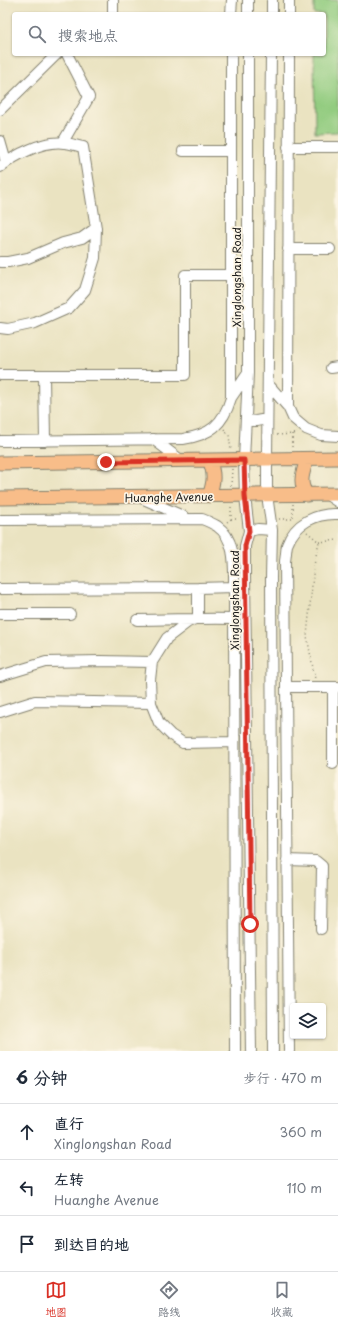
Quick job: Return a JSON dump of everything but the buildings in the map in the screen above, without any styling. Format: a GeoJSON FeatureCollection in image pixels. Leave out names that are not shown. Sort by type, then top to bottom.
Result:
{"type":"FeatureCollection","features":[{"type":"Feature","properties":{"kind":"main road"},"geometry":{"type":"LineString","coordinates":[[0,463],[338,458]]}},
{"type":"Feature","properties":{"kind":"main road"},"geometry":{"type":"LineString","coordinates":[[307,459],[302,477],[302,488],[307,495]]}},
{"type":"Feature","properties":{"kind":"main road"},"geometry":{"type":"LineString","coordinates":[[209,460],[213,470],[213,484],[209,496]]}},
{"type":"Feature","properties":{"kind":"main road","name":"Huanghe Avenue"},"geometry":{"type":"LineString","coordinates":[[0,498],[267,496],[332,494]]}},
{"type":"Feature","properties":{"kind":"street"},"geometry":{"type":"LineString","coordinates":[[113,0],[113,12]]}},
{"type":"Feature","properties":{"kind":"street"},"geometry":{"type":"LineString","coordinates":[[232,0],[232,12]]}},
{"type":"Feature","properties":{"kind":"street"},"geometry":{"type":"LineString","coordinates":[[248,0],[248,12]]}},
{"type":"Feature","properties":{"kind":"street"},"geometry":{"type":"LineString","coordinates":[[272,0],[272,12]]}},
{"type":"Feature","properties":{"kind":"street"},"geometry":{"type":"LineString","coordinates":[[289,0],[289,12]]}},
{"type":"Feature","properties":{"kind":"street"},"geometry":{"type":"LineString","coordinates":[[0,110],[55,56]]}},
{"type":"Feature","properties":{"kind":"street"},"geometry":{"type":"LineString","coordinates":[[63,142],[89,98],[67,56]]}},
{"type":"Feature","properties":{"kind":"street"},"geometry":{"type":"LineString","coordinates":[[0,441],[183,440],[197,438],[209,432],[219,423],[227,411],[231,398],[231,56]]}},
{"type":"Feature","properties":{"kind":"street","name":"Xinglongshan Road"},"geometry":{"type":"LineString","coordinates":[[248,56],[248,373],[246,420],[238,460],[245,496],[249,531],[245,546],[251,1051]]}},
{"type":"Feature","properties":{"kind":"street"},"geometry":{"type":"LineString","coordinates":[[272,56],[267,496],[272,530],[273,1051]]}},
{"type":"Feature","properties":{"kind":"street"},"geometry":{"type":"LineString","coordinates":[[288,407],[289,56]]}},
{"type":"Feature","properties":{"kind":"street"},"geometry":{"type":"LineString","coordinates":[[0,141],[3,165],[40,145],[63,142],[83,147],[96,228],[95,258],[85,290],[69,308],[35,323],[8,329],[0,328]]}},
{"type":"Feature","properties":{"kind":"street"},"geometry":{"type":"LineString","coordinates":[[288,147],[338,148]]}},
{"type":"Feature","properties":{"kind":"street"},"geometry":{"type":"LineString","coordinates":[[184,150],[231,150]]}},
{"type":"Feature","properties":{"kind":"street"},"geometry":{"type":"LineString","coordinates":[[0,262],[28,258],[63,242],[82,238],[96,228]]}},
{"type":"Feature","properties":{"kind":"street"},"geometry":{"type":"LineString","coordinates":[[288,249],[330,249]]}},
{"type":"Feature","properties":{"kind":"street"},"geometry":{"type":"LineString","coordinates":[[0,375],[185,375],[185,275],[231,275]]}},
{"type":"Feature","properties":{"kind":"street"},"geometry":{"type":"LineString","coordinates":[[231,398],[248,373]]}},
{"type":"Feature","properties":{"kind":"street"},"geometry":{"type":"LineString","coordinates":[[44,375],[44,441]]}},
{"type":"Feature","properties":{"kind":"street"},"geometry":{"type":"LineString","coordinates":[[268,384],[288,407],[293,418],[306,429],[321,435],[338,436]]}},
{"type":"Feature","properties":{"kind":"street"},"geometry":{"type":"LineString","coordinates":[[246,420],[256,421],[267,419]]}},
{"type":"Feature","properties":{"kind":"street"},"geometry":{"type":"LineString","coordinates":[[153,440],[182,461]]}},
{"type":"Feature","properties":{"kind":"street"},"geometry":{"type":"LineString","coordinates":[[332,494],[338,502]]}},
{"type":"Feature","properties":{"kind":"street"},"geometry":{"type":"LineString","coordinates":[[139,497],[188,518]]}},
{"type":"Feature","properties":{"kind":"street"},"geometry":{"type":"LineString","coordinates":[[288,1051],[285,561],[287,546],[294,532],[305,521],[320,515],[338,514]]}},
{"type":"Feature","properties":{"kind":"street"},"geometry":{"type":"LineString","coordinates":[[0,520],[188,518],[202,519],[217,526],[227,535],[234,561],[235,1051]]}},
{"type":"Feature","properties":{"kind":"street"},"geometry":{"type":"LineString","coordinates":[[249,531],[258,529],[272,530]]}},
{"type":"Feature","properties":{"kind":"street"},"geometry":{"type":"LineString","coordinates":[[234,582],[245,546]]}},
{"type":"Feature","properties":{"kind":"street"},"geometry":{"type":"LineString","coordinates":[[271,578],[285,561]]}},
{"type":"Feature","properties":{"kind":"street"},"geometry":{"type":"LineString","coordinates":[[0,589],[198,588],[234,582]]}},
{"type":"Feature","properties":{"kind":"street"},"geometry":{"type":"LineString","coordinates":[[198,588],[198,618]]}},
{"type":"Feature","properties":{"kind":"street"},"geometry":{"type":"LineString","coordinates":[[0,614],[70,614]]}},
{"type":"Feature","properties":{"kind":"street"},"geometry":{"type":"LineString","coordinates":[[137,620],[175,620],[198,618],[234,620]]}},
{"type":"Feature","properties":{"kind":"street"},"geometry":{"type":"LineString","coordinates":[[198,618],[188,622],[167,638],[152,662],[150,680],[151,703],[159,723],[171,735],[184,743],[234,742]]}},
{"type":"Feature","properties":{"kind":"street"},"geometry":{"type":"LineString","coordinates":[[0,676],[46,662],[152,662]]}},
{"type":"Feature","properties":{"kind":"street"},"geometry":{"type":"LineString","coordinates":[[286,687],[335,687],[333,764]]}},
{"type":"Feature","properties":{"kind":"street"},"geometry":{"type":"LineString","coordinates":[[0,712],[36,701],[151,703]]}},
{"type":"Feature","properties":{"kind":"street"},"geometry":{"type":"LineString","coordinates":[[287,860],[316,861],[322,866],[321,929]]}},
{"type":"Feature","properties":{"kind":"path"},"geometry":{"type":"LineString","coordinates":[[219,423],[229,436],[238,460],[231,496],[231,519],[220,529]]}},
{"type":"Feature","properties":{"kind":"path"},"geometry":{"type":"LineString","coordinates":[[300,527],[319,542],[338,540]]}},
{"type":"Feature","properties":{"kind":"path"},"geometry":{"type":"LineString","coordinates":[[316,687],[307,636],[314,565],[319,542]]}},
{"type":"Feature","properties":{"kind":"green space"},"geometry":{"type":"Polygon","coordinates":[[[314,0],[338,0],[338,132],[315,133],[314,56],[326,56],[326,12],[314,12],[314,0]]]}},
{"type":"Feature","properties":{"kind":"route"},"geometry":{"type":"LineString","coordinates":[[106,462],[244,460],[245,496],[249,531],[245,546],[250,924]]}}]}
